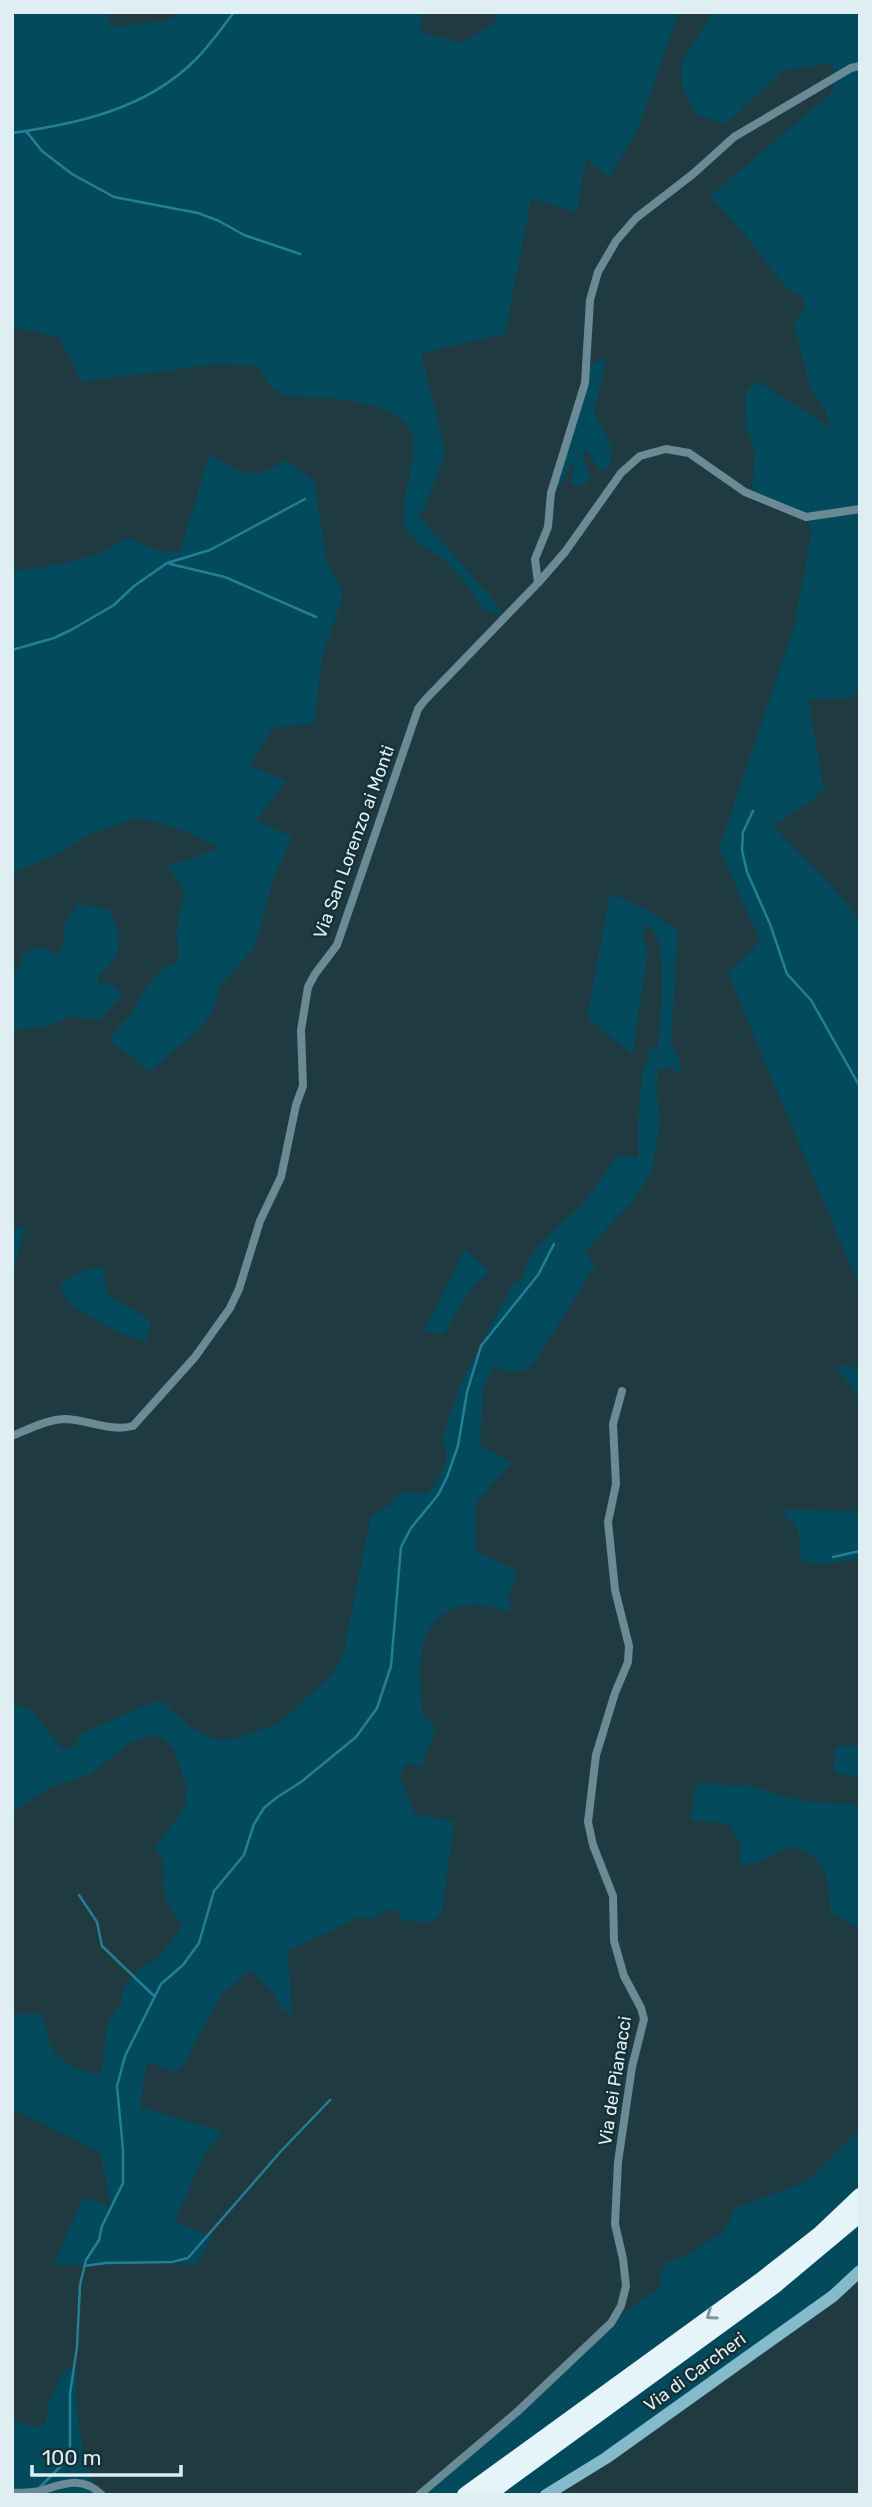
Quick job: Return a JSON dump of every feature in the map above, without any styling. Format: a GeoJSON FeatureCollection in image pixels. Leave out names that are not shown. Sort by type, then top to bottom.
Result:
{"type":"FeatureCollection","features":[{"type":"Feature","properties":{"kind":"highway"},"geometry":{"type":"LineString","coordinates":[[465,2495],[760,2281],[820,2234],[860,2196]]}},
{"type":"Feature","properties":{"kind":"highway"},"geometry":{"type":"LineString","coordinates":[[486,2495],[774,2286],[860,2214]]}},
{"type":"Feature","properties":{"kind":"street"},"geometry":{"type":"LineString","coordinates":[[538,583],[535,559],[548,527],[551,493],[585,383],[590,300],[598,272],[616,241],[636,218],[693,174],[734,137],[851,68],[860,66]]}},
{"type":"Feature","properties":{"kind":"street","name":"Via San Lorenzo ai Monti"},"geometry":{"type":"LineString","coordinates":[[12,1436],[53,1420],[68,1419],[123,1429],[133,1426],[195,1357],[230,1308],[239,1289],[260,1221],[281,1177],[296,1105],[303,1086],[301,1030],[308,987],[314,974],[337,945],[418,709],[565,552],[621,473],[640,456],[666,449],[690,453],[745,492],[806,517],[860,509]]}},
{"type":"Feature","properties":{"kind":"street","name":"Via dei Pianacci"},"geometry":{"type":"LineString","coordinates":[[419,2495],[517,2412],[611,2323],[621,2306],[626,2286],[615,2224],[618,2162],[632,2067],[644,2019],[624,1976],[614,1941],[613,1896],[593,1845],[588,1822],[596,1755],[615,1693],[628,1662],[629,1647],[615,1590],[608,1522],[615,1484],[613,1424],[622,1391]]}},
{"type":"Feature","properties":{"kind":"street","name":"Via di Carcheri"},"geometry":{"type":"LineString","coordinates":[[546,2495],[606,2458],[833,2296],[860,2272]]}},
{"type":"Feature","properties":{"kind":"street"},"geometry":{"type":"LineString","coordinates":[[12,2493],[37,2492],[65,2482],[83,2483],[102,2495]]}},
{"type":"Feature","properties":{"kind":"shaded area"},"geometry":{"type":"Polygon","coordinates":[[[12,12],[107,12],[111,27],[166,21],[182,12],[422,12],[420,32],[462,43],[496,22],[494,12],[679,12],[637,131],[609,177],[586,159],[576,212],[531,199],[505,334],[421,353],[445,452],[423,513],[417,514],[505,616],[483,609],[454,570],[415,540],[407,530],[403,511],[413,441],[410,429],[394,415],[355,402],[298,397],[278,392],[258,366],[214,364],[82,382],[59,337],[12,327],[12,12]]]}},
{"type":"Feature","properties":{"kind":"shaded area"},"geometry":{"type":"Polygon","coordinates":[[[712,12],[860,12],[860,692],[847,698],[808,700],[824,791],[774,826],[841,897],[860,923],[860,1288],[728,974],[760,941],[719,848],[794,627],[812,531],[806,517],[752,494],[755,449],[745,424],[746,392],[757,381],[829,427],[826,410],[810,388],[794,322],[804,310],[803,297],[788,290],[710,196],[833,92],[833,62],[783,71],[726,124],[697,115],[687,98],[681,72],[688,51],[712,12]]]}},
{"type":"Feature","properties":{"kind":"shaded area"},"geometry":{"type":"Polygon","coordinates":[[[604,358],[594,414],[609,441],[609,462],[605,471],[600,471],[587,450],[584,456],[589,481],[583,486],[573,485],[570,479],[575,466],[571,463],[560,486],[552,490],[586,363],[595,363],[604,358]]]}},
{"type":"Feature","properties":{"kind":"shaded area"},"geometry":{"type":"Polygon","coordinates":[[[209,455],[243,473],[262,473],[287,460],[312,480],[315,484],[326,560],[341,588],[342,598],[322,658],[314,723],[273,728],[250,765],[286,781],[256,821],[292,837],[275,874],[254,948],[218,989],[210,1015],[200,1028],[150,1071],[111,1042],[113,1034],[130,1015],[150,982],[163,968],[178,963],[177,931],[184,891],[166,867],[220,848],[184,831],[150,820],[133,819],[85,836],[62,852],[12,873],[12,571],[79,560],[103,552],[129,538],[155,550],[180,552],[209,455]]]}},
{"type":"Feature","properties":{"kind":"shaded area"},"geometry":{"type":"Polygon","coordinates":[[[610,893],[647,910],[678,930],[671,1042],[679,1057],[681,1075],[673,1068],[659,1068],[656,1086],[660,1125],[652,1170],[635,1199],[584,1252],[595,1266],[533,1365],[518,1373],[493,1367],[483,1389],[480,1446],[512,1462],[476,1503],[476,1551],[518,1571],[508,1597],[511,1611],[484,1605],[468,1605],[450,1610],[437,1619],[428,1632],[420,1664],[421,1700],[423,1716],[436,1727],[421,1767],[405,1763],[400,1777],[415,1814],[454,1822],[442,1912],[434,1920],[420,1922],[404,1920],[396,1910],[382,1911],[375,1918],[359,1917],[288,1951],[292,2014],[282,2009],[272,1991],[250,1970],[222,1994],[181,2068],[173,2072],[147,2061],[140,2107],[223,2132],[205,2153],[175,2221],[212,2238],[195,2266],[180,2262],[145,2260],[54,2265],[83,2197],[111,2206],[100,2152],[12,2109],[12,2014],[42,2014],[49,2042],[57,2055],[78,2069],[101,2074],[108,2021],[121,2004],[122,1990],[140,1968],[158,1958],[182,1927],[165,1897],[164,1867],[155,1847],[185,1807],[187,1787],[174,1749],[163,1739],[152,1735],[127,1744],[91,1774],[48,1788],[12,1813],[12,1704],[31,1710],[62,1749],[76,1746],[80,1734],[156,1701],[165,1704],[190,1727],[203,1734],[217,1740],[233,1739],[278,1724],[333,1674],[343,1656],[371,1516],[388,1506],[397,1495],[407,1492],[427,1494],[437,1482],[447,1453],[442,1439],[460,1385],[513,1284],[523,1278],[525,1267],[539,1246],[586,1200],[617,1156],[638,1158],[643,1069],[649,1057],[648,1048],[658,1049],[662,966],[656,936],[650,926],[646,926],[642,936],[647,949],[647,959],[632,1055],[587,1017],[610,893]]]}},
{"type":"Feature","properties":{"kind":"shaded area"},"geometry":{"type":"Polygon","coordinates":[[[78,904],[110,910],[119,945],[114,960],[98,975],[98,983],[111,983],[122,996],[99,1020],[71,1016],[48,1027],[17,1029],[12,1034],[12,974],[20,967],[20,957],[29,950],[39,948],[58,955],[64,940],[64,924],[78,904]]]}},
{"type":"Feature","properties":{"kind":"shaded area"},"geometry":{"type":"Polygon","coordinates":[[[26,1225],[15,1264],[12,1293],[12,1231],[26,1225]]]}},
{"type":"Feature","properties":{"kind":"shaded area"},"geometry":{"type":"Polygon","coordinates":[[[465,1249],[489,1271],[469,1292],[444,1334],[424,1331],[465,1249]]]}},
{"type":"Feature","properties":{"kind":"shaded area"},"geometry":{"type":"Polygon","coordinates":[[[103,1267],[106,1290],[110,1296],[150,1320],[147,1343],[122,1334],[70,1305],[59,1284],[84,1270],[103,1267]]]}},
{"type":"Feature","properties":{"kind":"shaded area"},"geometry":{"type":"Polygon","coordinates":[[[835,1366],[860,1367],[860,1399],[835,1366]]]}},
{"type":"Feature","properties":{"kind":"shaded area"},"geometry":{"type":"Polygon","coordinates":[[[780,1510],[860,1511],[860,1558],[827,1564],[801,1561],[798,1529],[780,1510]]]}},
{"type":"Feature","properties":{"kind":"shaded area"},"geometry":{"type":"Polygon","coordinates":[[[860,1745],[860,1778],[834,1772],[835,1747],[860,1745]]]}},
{"type":"Feature","properties":{"kind":"shaded area"},"geometry":{"type":"Polygon","coordinates":[[[697,1783],[737,1786],[747,1784],[781,1796],[810,1802],[860,1805],[860,1929],[831,1913],[827,1878],[820,1863],[806,1852],[788,1848],[759,1862],[740,1865],[740,1841],[730,1824],[690,1820],[697,1783]]]}},
{"type":"Feature","properties":{"kind":"shaded area"},"geometry":{"type":"Polygon","coordinates":[[[860,2129],[860,2196],[465,2495],[419,2495],[611,2323],[646,2296],[660,2289],[661,2271],[667,2262],[686,2256],[725,2230],[735,2208],[808,2181],[860,2129]]]}},
{"type":"Feature","properties":{"kind":"shaded area"},"geometry":{"type":"Polygon","coordinates":[[[860,2214],[860,2271],[546,2495],[487,2495],[860,2214]]]}},
{"type":"Feature","properties":{"kind":"shaded area"},"geometry":{"type":"Polygon","coordinates":[[[76,2369],[80,2430],[96,2489],[94,2495],[12,2495],[12,2420],[33,2427],[45,2424],[48,2404],[64,2370],[76,2369]]]}},
{"type":"Feature","properties":{"kind":"waterway"},"geometry":{"type":"LineString","coordinates":[[12,133],[85,119],[109,112],[154,92],[199,57],[234,12]]}},
{"type":"Feature","properties":{"kind":"waterway"},"geometry":{"type":"LineString","coordinates":[[26,131],[42,151],[72,174],[114,197],[198,213],[244,235],[300,254]]}},
{"type":"Feature","properties":{"kind":"waterway"},"geometry":{"type":"LineString","coordinates":[[12,650],[54,638],[71,630],[114,605],[134,586],[167,563],[210,550],[305,499]]}},
{"type":"Feature","properties":{"kind":"waterway"},"geometry":{"type":"LineString","coordinates":[[170,564],[225,577],[316,617]]}},
{"type":"Feature","properties":{"kind":"waterway"},"geometry":{"type":"LineString","coordinates":[[753,811],[743,832],[742,850],[747,872],[770,924],[787,974],[811,1000],[860,1087]]}},
{"type":"Feature","properties":{"kind":"waterway"},"geometry":{"type":"LineString","coordinates":[[38,2489],[70,2457],[70,2394],[77,2347],[80,2285],[86,2260],[99,2240],[102,2226],[123,2183],[117,2086],[125,2056],[161,1984],[183,1965],[199,1943],[214,1891],[244,1855],[254,1824],[264,1808],[356,1737],[377,1708],[391,1666],[401,1547],[411,1528],[438,1495],[447,1477],[458,1446],[467,1392],[481,1346],[538,1275],[554,1244]]}},
{"type":"Feature","properties":{"kind":"waterway"},"geometry":{"type":"LineString","coordinates":[[833,1557],[860,1551]]}},
{"type":"Feature","properties":{"kind":"waterway"},"geometry":{"type":"LineString","coordinates":[[79,1895],[97,1922],[102,1946],[154,1996]]}},
{"type":"Feature","properties":{"kind":"waterway"},"geometry":{"type":"LineString","coordinates":[[84,2266],[172,2262],[188,2258],[282,2150],[330,2100]]}}]}
